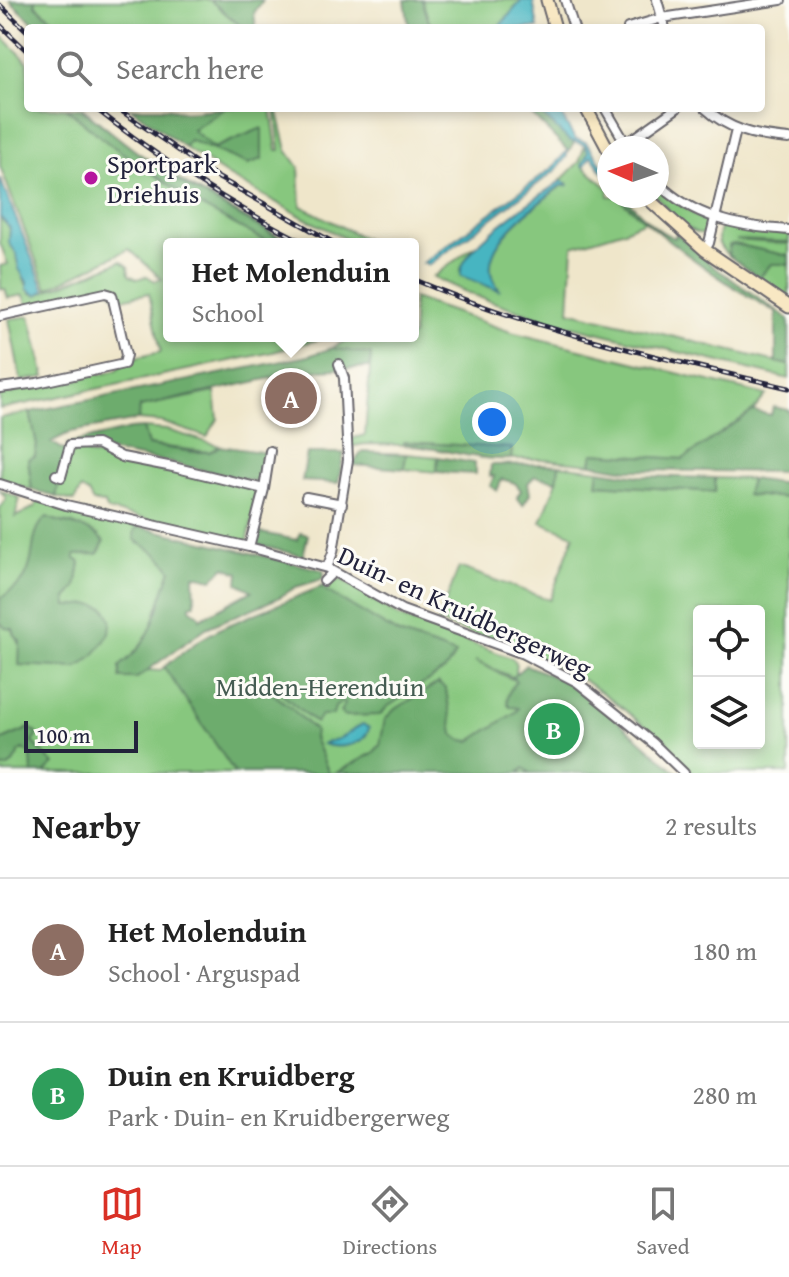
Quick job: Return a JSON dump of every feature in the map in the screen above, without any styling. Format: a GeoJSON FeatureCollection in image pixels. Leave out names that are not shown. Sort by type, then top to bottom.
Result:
{"type":"FeatureCollection","features":[{"type":"Feature","properties":{"kind":"street"},"geometry":{"type":"LineString","coordinates":[[547,0],[554,24]]}},
{"type":"Feature","properties":{"kind":"street"},"geometry":{"type":"LineString","coordinates":[[565,0],[573,24]]}},
{"type":"Feature","properties":{"kind":"street"},"geometry":{"type":"LineString","coordinates":[[657,0],[664,24]]}},
{"type":"Feature","properties":{"kind":"street"},"geometry":{"type":"LineString","coordinates":[[642,24],[740,3],[781,0]]}},
{"type":"Feature","properties":{"kind":"street"},"geometry":{"type":"LineString","coordinates":[[582,112],[599,136]]}},
{"type":"Feature","properties":{"kind":"street"},"geometry":{"type":"LineString","coordinates":[[588,112],[601,136]]}},
{"type":"Feature","properties":{"kind":"street"},"geometry":{"type":"LineString","coordinates":[[607,112],[621,136]]}},
{"type":"Feature","properties":{"kind":"street"},"geometry":{"type":"LineString","coordinates":[[640,136],[672,112]]}},
{"type":"Feature","properties":{"kind":"street"},"geometry":{"type":"LineString","coordinates":[[711,112],[736,130],[759,137],[789,139]]}},
{"type":"Feature","properties":{"kind":"street"},"geometry":{"type":"LineString","coordinates":[[705,250],[736,130]]}},
{"type":"Feature","properties":{"kind":"street"},"geometry":{"type":"LineString","coordinates":[[669,190],[714,218],[736,225],[789,230]]}},
{"type":"Feature","properties":{"kind":"street"},"geometry":{"type":"LineString","coordinates":[[658,208],[705,250],[789,307]]}},
{"type":"Feature","properties":{"kind":"street"},"geometry":{"type":"LineString","coordinates":[[0,316],[105,293],[112,295],[126,355],[124,364],[0,388]]}},
{"type":"Feature","properties":{"kind":"street"},"geometry":{"type":"LineString","coordinates":[[324,581],[330,570],[348,450],[344,378],[339,364]]}},
{"type":"Feature","properties":{"kind":"street"},"geometry":{"type":"LineString","coordinates":[[56,475],[61,477],[70,445],[89,443],[106,447],[122,457],[264,489]]}},
{"type":"Feature","properties":{"kind":"street"},"geometry":{"type":"LineString","coordinates":[[249,547],[270,451]]}},
{"type":"Feature","properties":{"kind":"street","name":"Duin- en Kruidbergerweg"},"geometry":{"type":"LineString","coordinates":[[0,484],[66,505],[249,547],[330,570],[402,610],[521,653],[577,682],[653,743],[684,773]]}},
{"type":"Feature","properties":{"kind":"street"},"geometry":{"type":"LineString","coordinates":[[306,497],[342,504]]}},
{"type":"Feature","properties":{"kind":"green space"},"geometry":{"type":"Polygon","coordinates":[[[9,0],[36,0],[35,5],[58,24],[35,24],[9,0]]]}},
{"type":"Feature","properties":{"kind":"green space"},"geometry":{"type":"Polygon","coordinates":[[[36,0],[210,0],[238,24],[58,24],[35,4],[36,0]]]}},
{"type":"Feature","properties":{"kind":"green space"},"geometry":{"type":"Polygon","coordinates":[[[210,0],[263,0],[254,13],[255,24],[238,24],[210,0]]]}},
{"type":"Feature","properties":{"kind":"green space"},"geometry":{"type":"Polygon","coordinates":[[[405,0],[422,0],[431,24],[408,24],[405,0]]]}},
{"type":"Feature","properties":{"kind":"green space"},"geometry":{"type":"Polygon","coordinates":[[[422,0],[522,0],[501,24],[429,22],[422,0]]]}},
{"type":"Feature","properties":{"kind":"green space","name":"Sportpark Driehuis"},"geometry":{"type":"Polygon","coordinates":[[[0,34],[24,58],[24,112],[87,112],[131,148],[194,189],[282,238],[163,238],[163,342],[310,342],[0,409],[0,395],[15,393],[17,389],[68,382],[70,379],[74,381],[97,373],[100,375],[117,370],[127,360],[161,352],[149,293],[118,300],[110,289],[102,287],[28,307],[24,295],[8,298],[5,289],[1,289],[0,266],[8,264],[0,243],[0,217],[10,228],[9,243],[17,254],[17,262],[30,293],[37,295],[121,261],[128,266],[129,275],[137,279],[147,276],[155,281],[162,279],[129,249],[47,289],[0,166],[0,34]]]}},
{"type":"Feature","properties":{"kind":"green space"},"geometry":{"type":"Polygon","coordinates":[[[71,112],[85,112],[164,173],[278,238],[260,238],[200,206],[108,143],[71,112]]]}},
{"type":"Feature","properties":{"kind":"green space"},"geometry":{"type":"Polygon","coordinates":[[[136,112],[219,112],[193,130],[214,148],[262,128],[262,159],[248,164],[190,140],[184,147],[136,112]]]}},
{"type":"Feature","properties":{"kind":"green space"},"geometry":{"type":"Polygon","coordinates":[[[219,112],[272,112],[277,150],[280,150],[275,112],[278,112],[287,150],[299,167],[301,206],[363,238],[345,238],[310,221],[230,177],[184,147],[189,140],[248,164],[261,159],[261,129],[214,148],[192,130],[219,112]]]}},
{"type":"Feature","properties":{"kind":"green space"},"geometry":{"type":"Polygon","coordinates":[[[529,112],[539,112],[574,143],[569,152],[529,112]]]}},
{"type":"Feature","properties":{"kind":"green space"},"geometry":{"type":"Polygon","coordinates":[[[585,145],[588,153],[582,165],[597,178],[597,208],[630,208],[645,221],[573,246],[569,311],[789,365],[789,379],[551,321],[475,296],[433,277],[474,246],[460,271],[499,289],[491,275],[491,260],[497,246],[521,218],[561,186],[566,186],[567,183],[559,182],[579,162],[585,145]]]}},
{"type":"Feature","properties":{"kind":"green space"},"geometry":{"type":"Polygon","coordinates":[[[669,197],[709,225],[707,234],[692,231],[667,208],[669,197]]]}},
{"type":"Feature","properties":{"kind":"green space"},"geometry":{"type":"Polygon","coordinates":[[[630,208],[635,208],[660,231],[675,238],[676,233],[714,267],[789,319],[789,365],[776,362],[776,312],[733,287],[654,229],[630,208]]]}},
{"type":"Feature","properties":{"kind":"green space"},"geometry":{"type":"Polygon","coordinates":[[[721,227],[789,234],[789,242],[736,240],[789,244],[789,256],[734,244],[729,245],[728,255],[718,242],[721,227]]]}},
{"type":"Feature","properties":{"kind":"green space"},"geometry":{"type":"Polygon","coordinates":[[[730,245],[789,256],[789,264],[771,264],[759,278],[728,255],[730,245]]]}},
{"type":"Feature","properties":{"kind":"green space"},"geometry":{"type":"Polygon","coordinates":[[[771,264],[789,264],[789,297],[759,278],[771,264]]]}},
{"type":"Feature","properties":{"kind":"green space"},"geometry":{"type":"Polygon","coordinates":[[[419,300],[511,332],[766,395],[753,411],[683,459],[593,453],[591,464],[511,459],[512,449],[404,442],[404,445],[348,447],[353,438],[365,435],[371,355],[332,348],[343,342],[419,342],[419,300]]]}},
{"type":"Feature","properties":{"kind":"green space"},"geometry":{"type":"Polygon","coordinates":[[[30,316],[45,377],[21,381],[9,319],[30,316]]]}},
{"type":"Feature","properties":{"kind":"green space"},"geometry":{"type":"Polygon","coordinates":[[[332,348],[371,354],[370,367],[303,371],[140,407],[138,420],[71,432],[51,442],[66,451],[56,497],[32,490],[28,459],[35,456],[37,445],[30,412],[308,356],[332,348]]]}},
{"type":"Feature","properties":{"kind":"green space"},"geometry":{"type":"Polygon","coordinates":[[[215,392],[218,419],[207,437],[161,422],[138,420],[139,407],[215,392]]]}},
{"type":"Feature","properties":{"kind":"green space"},"geometry":{"type":"Polygon","coordinates":[[[773,407],[789,410],[789,472],[628,470],[591,464],[593,453],[683,459],[753,411],[771,415],[773,407]]]}},
{"type":"Feature","properties":{"kind":"green space"},"geometry":{"type":"Polygon","coordinates":[[[30,412],[37,445],[35,456],[28,459],[32,490],[0,480],[0,418],[30,412]]]}},
{"type":"Feature","properties":{"kind":"green space"},"geometry":{"type":"Polygon","coordinates":[[[143,428],[167,430],[220,446],[209,452],[148,445],[143,428]]]}},
{"type":"Feature","properties":{"kind":"green space"},"geometry":{"type":"Polygon","coordinates":[[[143,428],[148,445],[194,452],[210,452],[220,446],[268,453],[261,483],[162,461],[84,447],[72,449],[67,444],[143,428]]]}},
{"type":"Feature","properties":{"kind":"green space"},"geometry":{"type":"Polygon","coordinates":[[[404,442],[512,448],[511,459],[471,456],[404,445],[404,442]]]}},
{"type":"Feature","properties":{"kind":"green space"},"geometry":{"type":"Polygon","coordinates":[[[88,448],[87,454],[259,490],[247,543],[107,510],[105,503],[93,502],[88,493],[81,489],[74,501],[56,497],[66,450],[88,448]]]}},
{"type":"Feature","properties":{"kind":"green space"},"geometry":{"type":"Polygon","coordinates":[[[362,452],[406,454],[404,469],[352,465],[362,452]]]}},
{"type":"Feature","properties":{"kind":"green space"},"geometry":{"type":"Polygon","coordinates":[[[307,453],[344,453],[338,483],[302,481],[307,453]]]}},
{"type":"Feature","properties":{"kind":"green space"},"geometry":{"type":"Polygon","coordinates":[[[406,454],[438,457],[437,472],[404,469],[406,454]]]}},
{"type":"Feature","properties":{"kind":"green space"},"geometry":{"type":"Polygon","coordinates":[[[438,457],[475,463],[475,474],[437,472],[438,457]]]}},
{"type":"Feature","properties":{"kind":"green space"},"geometry":{"type":"Polygon","coordinates":[[[491,465],[559,465],[557,481],[535,476],[528,483],[530,494],[523,505],[517,497],[521,490],[515,483],[502,479],[497,491],[490,486],[494,476],[490,476],[491,465]]]}},
{"type":"Feature","properties":{"kind":"green space"},"geometry":{"type":"Polygon","coordinates":[[[559,465],[599,470],[598,484],[715,492],[715,478],[751,479],[747,495],[789,498],[789,773],[694,773],[632,716],[581,679],[533,657],[438,622],[459,567],[550,600],[574,535],[541,522],[557,481],[559,465]]]}},
{"type":"Feature","properties":{"kind":"green space"},"geometry":{"type":"Polygon","coordinates":[[[599,470],[639,476],[715,478],[715,492],[597,484],[599,470]]]}},
{"type":"Feature","properties":{"kind":"green space"},"geometry":{"type":"Polygon","coordinates":[[[751,479],[779,483],[789,480],[789,498],[746,495],[751,479]]]}},
{"type":"Feature","properties":{"kind":"green space","name":"Midden-Herenduin"},"geometry":{"type":"Polygon","coordinates":[[[0,490],[20,498],[15,517],[35,507],[38,500],[141,527],[135,530],[138,543],[153,550],[171,569],[147,640],[121,668],[160,671],[164,667],[166,670],[340,600],[320,587],[341,579],[400,617],[512,658],[516,662],[517,674],[512,677],[475,661],[545,695],[665,773],[0,773],[0,621],[13,629],[21,647],[84,664],[106,639],[110,624],[105,608],[67,606],[66,600],[76,587],[80,562],[75,559],[75,554],[98,535],[73,524],[46,519],[34,541],[25,579],[0,600],[0,508],[6,498],[0,490]]]}},
{"type":"Feature","properties":{"kind":"green space"},"geometry":{"type":"Polygon","coordinates":[[[47,517],[92,532],[104,542],[98,554],[75,555],[80,562],[76,587],[66,600],[67,606],[99,606],[105,608],[111,620],[111,627],[100,648],[76,668],[19,665],[20,641],[13,629],[5,628],[0,622],[0,599],[23,581],[29,569],[37,530],[47,517]]]}},
{"type":"Feature","properties":{"kind":"green space"},"geometry":{"type":"Polygon","coordinates":[[[141,527],[323,570],[323,579],[296,587],[278,598],[206,628],[137,678],[120,678],[120,666],[148,634],[171,570],[159,556],[134,539],[135,529],[141,527]],[[225,567],[213,579],[194,575],[195,604],[190,608],[200,619],[252,591],[238,583],[239,573],[225,567]]]}},
{"type":"Feature","properties":{"kind":"green space"},"geometry":{"type":"Polygon","coordinates":[[[257,532],[297,540],[300,533],[308,535],[303,556],[254,544],[257,532]]]}},
{"type":"Feature","properties":{"kind":"green space"},"geometry":{"type":"Polygon","coordinates":[[[320,587],[399,634],[456,654],[445,670],[387,707],[380,715],[344,716],[340,712],[345,703],[343,701],[335,707],[333,715],[321,715],[316,723],[266,681],[263,683],[268,689],[315,730],[314,738],[329,773],[235,773],[164,667],[221,628],[320,587]]]}},
{"type":"Feature","properties":{"kind":"green space"},"geometry":{"type":"Polygon","coordinates":[[[526,665],[571,684],[595,701],[678,773],[531,773],[524,768],[519,773],[336,773],[373,753],[380,745],[385,719],[438,683],[446,689],[453,734],[461,740],[471,741],[517,711],[518,708],[509,706],[508,696],[516,681],[512,677],[526,665]]]}},
{"type":"Feature","properties":{"kind":"green space"},"geometry":{"type":"Polygon","coordinates":[[[30,728],[37,733],[33,742],[54,764],[44,773],[32,773],[31,754],[22,749],[12,765],[0,768],[0,741],[30,728]]]}},
{"type":"Feature","properties":{"kind":"water"},"geometry":{"type":"Polygon","coordinates":[[[522,0],[533,0],[537,24],[501,24],[522,0]]]}},
{"type":"Feature","properties":{"kind":"water"},"geometry":{"type":"Polygon","coordinates":[[[539,112],[559,112],[575,139],[586,142],[597,157],[597,164],[591,156],[584,167],[582,165],[588,152],[585,145],[569,140],[539,112]]]}},
{"type":"Feature","properties":{"kind":"water"},"geometry":{"type":"Polygon","coordinates":[[[567,151],[567,156],[556,170],[429,265],[423,263],[552,168],[567,151]]]}},
{"type":"Feature","properties":{"kind":"water"},"geometry":{"type":"Polygon","coordinates":[[[0,178],[45,291],[37,295],[27,289],[17,254],[9,243],[10,228],[0,217],[0,178]]]}},
{"type":"Feature","properties":{"kind":"water"},"geometry":{"type":"Polygon","coordinates":[[[563,181],[568,185],[560,186],[534,206],[497,246],[491,261],[492,276],[500,291],[461,276],[471,252],[484,239],[563,181]]]}},
{"type":"Feature","properties":{"kind":"water"},"geometry":{"type":"Polygon","coordinates":[[[363,724],[369,728],[356,743],[343,746],[323,744],[343,736],[363,724]]]}},
{"type":"Feature","properties":{"kind":"railway"},"geometry":{"type":"LineString","coordinates":[[0,5],[24,28]]}},
{"type":"Feature","properties":{"kind":"railway"},"geometry":{"type":"LineString","coordinates":[[0,25],[24,48]]}},
{"type":"Feature","properties":{"kind":"railway"},"geometry":{"type":"LineString","coordinates":[[100,112],[198,181],[296,238]]}},
{"type":"Feature","properties":{"kind":"railway"},"geometry":{"type":"LineString","coordinates":[[123,112],[217,177],[325,238]]}},
{"type":"Feature","properties":{"kind":"railway"},"geometry":{"type":"LineString","coordinates":[[419,281],[552,328],[789,388]]}},
{"type":"Feature","properties":{"kind":"place","name":"Sportpark Driehuis"},"geometry":{"type":"Point","coordinates":[91,178]}},
{"type":"Feature","properties":{"kind":"place","name":"Het Molenduin"},"geometry":{"type":"Point","coordinates":[291,398]}},
{"type":"Feature","properties":{"kind":"place","name":"Duin en Kruidberg"},"geometry":{"type":"Point","coordinates":[554,729]}}]}
